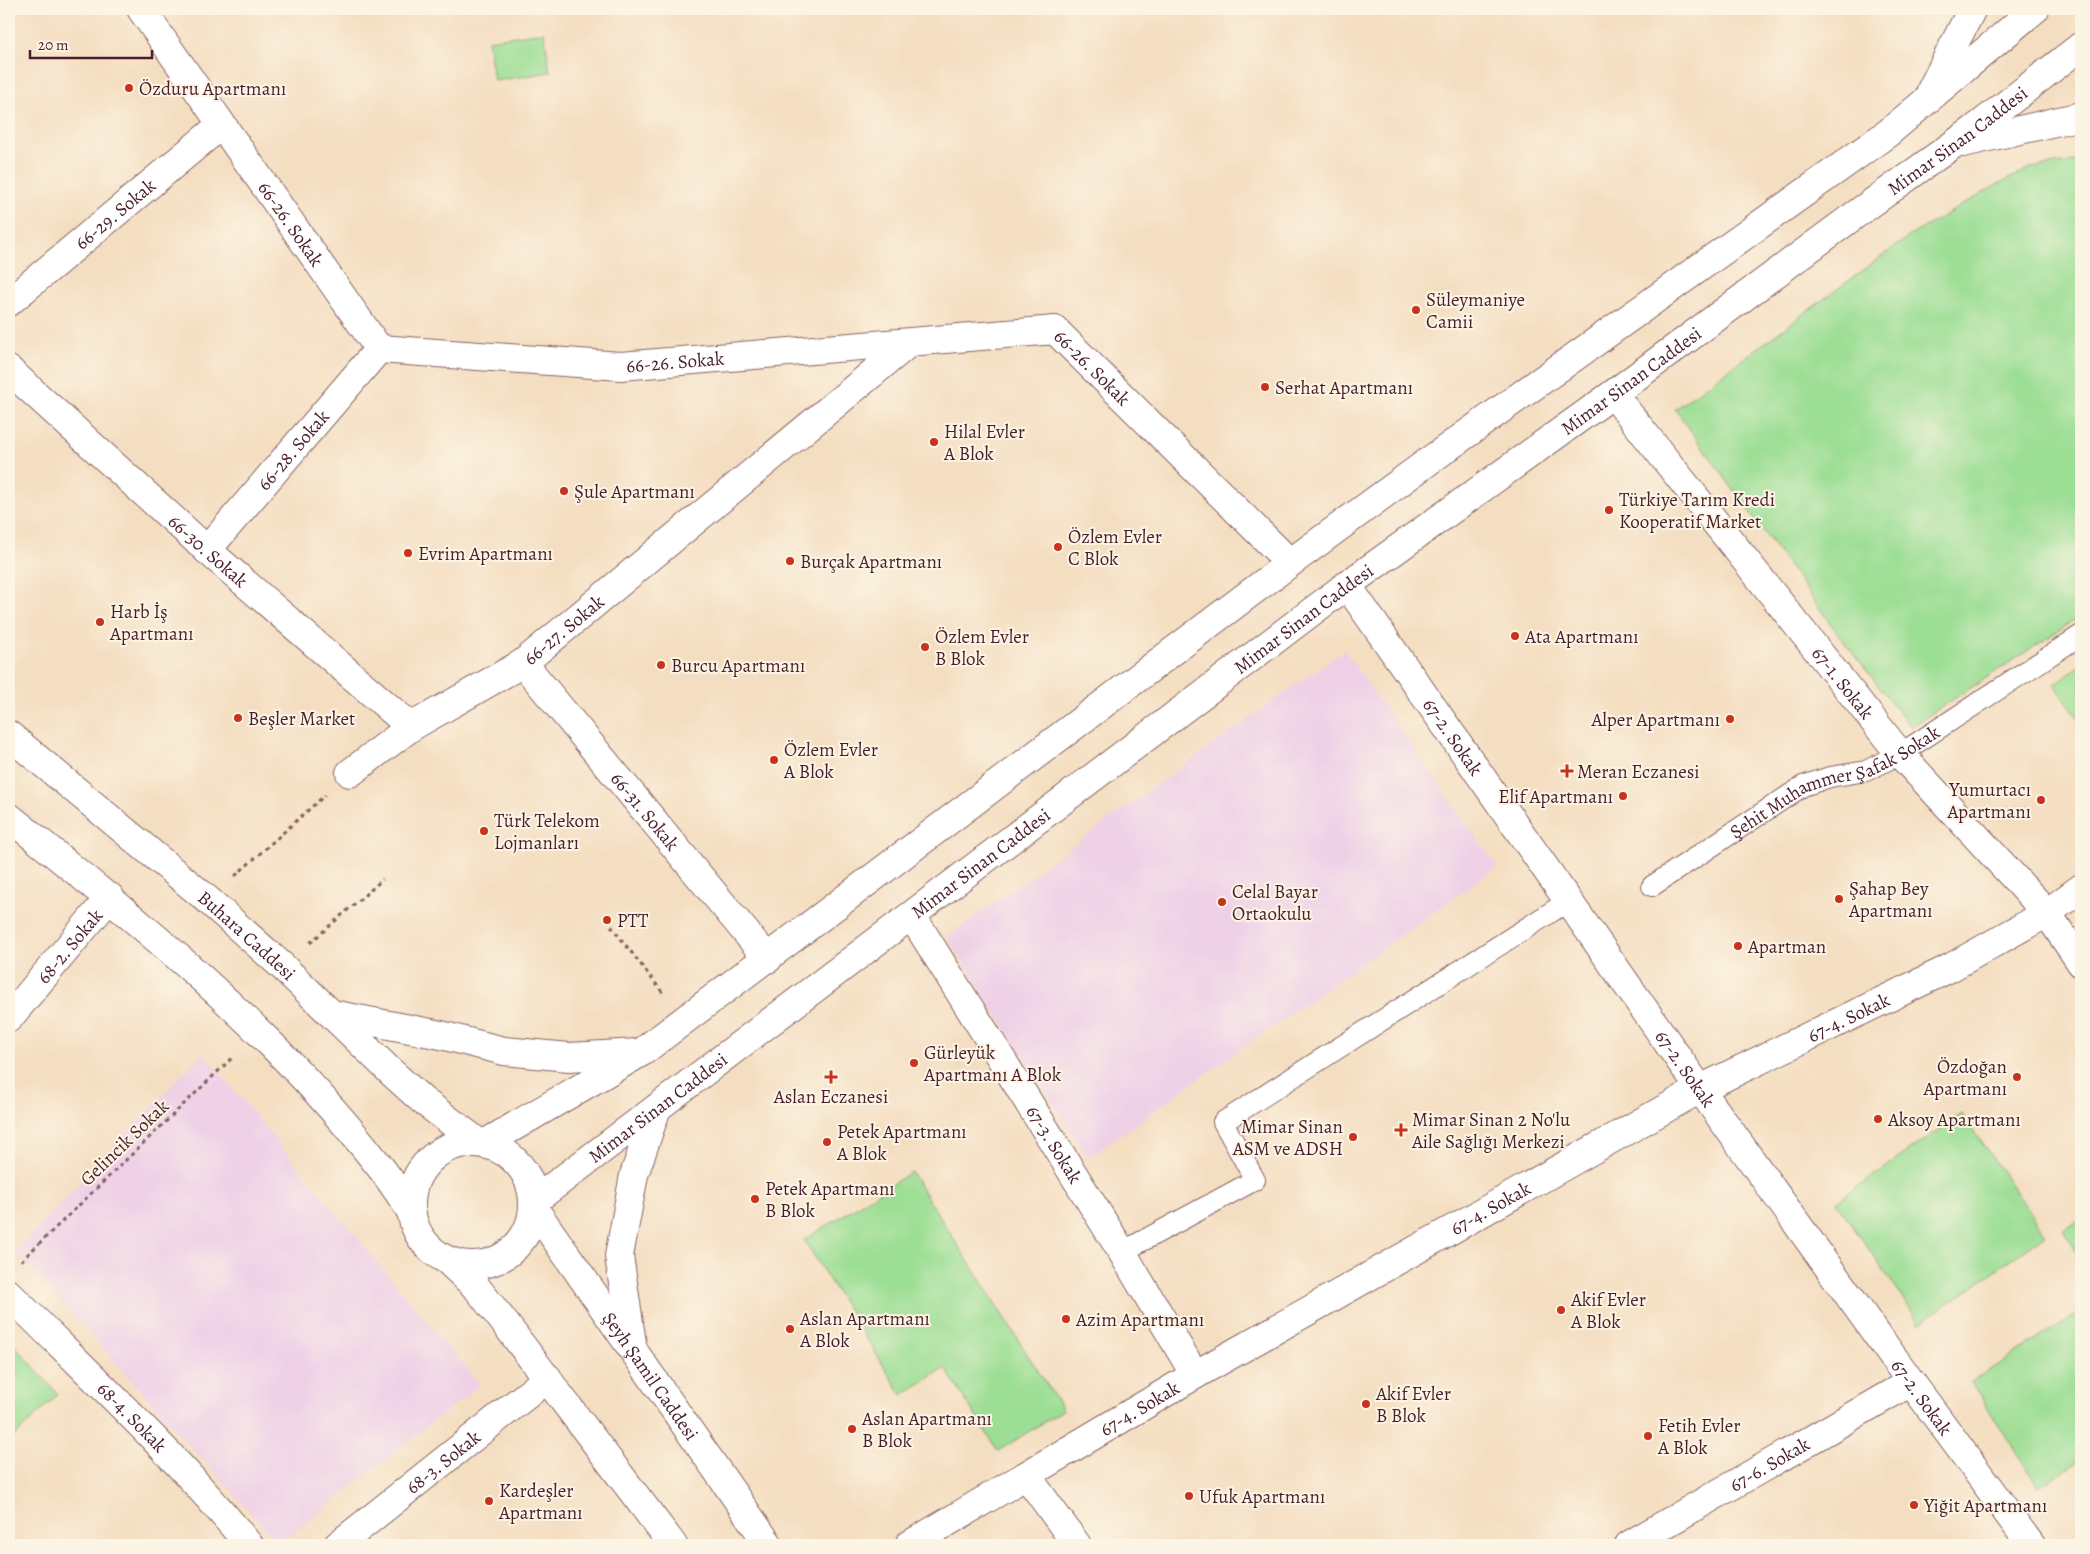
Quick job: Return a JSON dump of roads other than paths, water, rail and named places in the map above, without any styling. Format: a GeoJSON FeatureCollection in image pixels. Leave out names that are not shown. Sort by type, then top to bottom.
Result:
{"type":"FeatureCollection","features":[{"type":"Feature","properties":{"kind":"street","name":"66-26. Sokak"},"geometry":{"type":"LineString","coordinates":[[141,9],[379,349],[621,366],[1055,330],[1290,563]]}},
{"type":"Feature","properties":{"kind":"street"},"geometry":{"type":"LineString","coordinates":[[1924,103],[1972,9]]}},
{"type":"Feature","properties":{"kind":"street"},"geometry":{"type":"LineString","coordinates":[[482,1144],[642,1052],[768,959],[1290,563],[1433,458],[1888,133],[2035,9]]}},
{"type":"Feature","properties":{"kind":"street","name":"Mimar Sinan Caddesi"},"geometry":{"type":"LineString","coordinates":[[534,1204],[707,1069],[912,916],[1347,585],[1613,394],[1952,146],[2081,46]]}},
{"type":"Feature","properties":{"kind":"street"},"geometry":{"type":"LineString","coordinates":[[1952,146],[2081,116]]}},
{"type":"Feature","properties":{"kind":"street","name":"66-29. Sokak"},"geometry":{"type":"LineString","coordinates":[[9,302],[221,124]]}},
{"type":"Feature","properties":{"kind":"street","name":"66-27. Sokak"},"geometry":{"type":"LineString","coordinates":[[350,773],[411,727],[523,663],[909,343]]}},
{"type":"Feature","properties":{"kind":"street","name":"66-28. Sokak"},"geometry":{"type":"LineString","coordinates":[[207,550],[379,349]]}},
{"type":"Feature","properties":{"kind":"street","name":"66-30. Sokak"},"geometry":{"type":"LineString","coordinates":[[9,370],[207,550],[411,727]]}},
{"type":"Feature","properties":{"kind":"street","name":"67-1. Sokak"},"geometry":{"type":"LineString","coordinates":[[1613,394],[1900,754],[2047,913],[2081,963]]}},
{"type":"Feature","properties":{"kind":"street","name":"67-2. Sokak"},"geometry":{"type":"LineString","coordinates":[[1347,585],[1570,900],[1700,1089],[2031,1545]]}},
{"type":"Feature","properties":{"kind":"street","name":"66-31. Sokak"},"geometry":{"type":"LineString","coordinates":[[523,663],[768,959]]}},
{"type":"Feature","properties":{"kind":"street","name":"Buhara Caddesi"},"geometry":{"type":"LineString","coordinates":[[9,735],[208,900],[283,967],[422,1100],[482,1144]]}},
{"type":"Feature","properties":{"kind":"street"},"geometry":{"type":"LineString","coordinates":[[9,817],[110,898],[258,1032],[343,1121],[379,1165],[412,1213]]}},
{"type":"Feature","properties":{"kind":"street","name":"67-4. Sokak"},"geometry":{"type":"LineString","coordinates":[[909,1545],[1195,1374],[1700,1089],[1948,969],[2047,913],[2081,888]]}},
{"type":"Feature","properties":{"kind":"street","name":"68-2. Sokak"},"geometry":{"type":"LineString","coordinates":[[9,1018],[110,898]]}},
{"type":"Feature","properties":{"kind":"street","name":"67-3. Sokak"},"geometry":{"type":"LineString","coordinates":[[912,916],[1122,1252],[1195,1374]]}},
{"type":"Feature","properties":{"kind":"street"},"geometry":{"type":"LineString","coordinates":[[332,1014],[441,1035],[504,1051],[569,1057],[642,1052]]}},
{"type":"Feature","properties":{"kind":"street"},"geometry":{"type":"LineString","coordinates":[[633,1350],[619,1256],[634,1175],[657,1108]]}},
{"type":"Feature","properties":{"kind":"street"},"geometry":{"type":"LineString","coordinates":[[448,1261],[471,1266],[494,1262],[505,1256],[522,1241],[532,1219],[534,1204],[530,1184],[522,1168],[501,1150],[482,1144],[457,1144],[447,1148],[428,1161],[416,1180],[411,1202],[412,1213],[420,1236],[437,1255],[448,1261],[477,1288],[548,1378],[673,1545]]}},
{"type":"Feature","properties":{"kind":"street","name":"Şeyh Şamil Caddesi"},"geometry":{"type":"LineString","coordinates":[[534,1204],[769,1545]]}},
{"type":"Feature","properties":{"kind":"street","name":"68-4. Sokak"},"geometry":{"type":"LineString","coordinates":[[9,1294],[137,1421],[215,1504],[249,1545]]}},
{"type":"Feature","properties":{"kind":"street","name":"68-3. Sokak"},"geometry":{"type":"LineString","coordinates":[[338,1545],[548,1378]]}},
{"type":"Feature","properties":{"kind":"street","name":"67-6. Sokak"},"geometry":{"type":"LineString","coordinates":[[1629,1545],[1911,1382]]}},
{"type":"Feature","properties":{"kind":"street"},"geometry":{"type":"LineString","coordinates":[[1027,1476],[1076,1545]]}},
{"type":"Feature","properties":{"kind":"lane","name":"Şehit Muhammer Şafak Sokak"},"geometry":{"type":"LineString","coordinates":[[1652,886],[1803,786],[1830,777],[1866,771],[1900,754],[2081,636]]}},
{"type":"Feature","properties":{"kind":"lane"},"geometry":{"type":"LineString","coordinates":[[1122,1252],[1255,1180],[1223,1122],[1570,900]]}},
{"type":"Feature","properties":{"kind":"place","name":"Özduru Apartmanı"},"geometry":{"type":"Point","coordinates":[129,88]}},
{"type":"Feature","properties":{"kind":"place","name":"Süleymaniye Camii"},"geometry":{"type":"Point","coordinates":[1416,310]}},
{"type":"Feature","properties":{"kind":"place","name":"Serhat Apartmanı"},"geometry":{"type":"Point","coordinates":[1265,387]}},
{"type":"Feature","properties":{"kind":"place","name":"Hilal Evler A Blok"},"geometry":{"type":"Point","coordinates":[934,442]}},
{"type":"Feature","properties":{"kind":"place","name":"Şule Apartmanı"},"geometry":{"type":"Point","coordinates":[564,491]}},
{"type":"Feature","properties":{"kind":"place","name":"Türkiye Tarım Kredi Kooperatif Market"},"geometry":{"type":"Point","coordinates":[1609,510]}},
{"type":"Feature","properties":{"kind":"place","name":"Özlem Evler C Blok"},"geometry":{"type":"Point","coordinates":[1058,547]}},
{"type":"Feature","properties":{"kind":"place","name":"Evrim Apartmanı"},"geometry":{"type":"Point","coordinates":[408,553]}},
{"type":"Feature","properties":{"kind":"place","name":"Burçak Apartmanı"},"geometry":{"type":"Point","coordinates":[790,561]}},
{"type":"Feature","properties":{"kind":"place","name":"Harb İş Apartmanı"},"geometry":{"type":"Point","coordinates":[100,622]}},
{"type":"Feature","properties":{"kind":"place","name":"Ata Apartmanı"},"geometry":{"type":"Point","coordinates":[1515,636]}},
{"type":"Feature","properties":{"kind":"place","name":"Özlem Evler B Blok"},"geometry":{"type":"Point","coordinates":[925,647]}},
{"type":"Feature","properties":{"kind":"place","name":"Burcu Apartmanı"},"geometry":{"type":"Point","coordinates":[661,665]}},
{"type":"Feature","properties":{"kind":"place","name":"Beşler Market"},"geometry":{"type":"Point","coordinates":[238,718]}},
{"type":"Feature","properties":{"kind":"place","name":"Alper Apartmanı"},"geometry":{"type":"Point","coordinates":[1730,719]}},
{"type":"Feature","properties":{"kind":"place","name":"Özlem Evler A Blok"},"geometry":{"type":"Point","coordinates":[774,760]}},
{"type":"Feature","properties":{"kind":"place","name":"Meran Eczanesi"},"geometry":{"type":"Point","coordinates":[1567,771]}},
{"type":"Feature","properties":{"kind":"place","name":"Elif Apartmanı"},"geometry":{"type":"Point","coordinates":[1623,796]}},
{"type":"Feature","properties":{"kind":"place","name":"Yumurtacı Apartmanı"},"geometry":{"type":"Point","coordinates":[2041,800]}},
{"type":"Feature","properties":{"kind":"place","name":"Türk Telekom Lojmanları"},"geometry":{"type":"Point","coordinates":[484,831]}},
{"type":"Feature","properties":{"kind":"place","name":"Şahap Bey Apartmanı"},"geometry":{"type":"Point","coordinates":[1839,899]}},
{"type":"Feature","properties":{"kind":"place","name":"Celal Bayar Ortaokulu"},"geometry":{"type":"Point","coordinates":[1222,902]}},
{"type":"Feature","properties":{"kind":"place","name":"PTT"},"geometry":{"type":"Point","coordinates":[607,920]}},
{"type":"Feature","properties":{"kind":"place","name":"Apartman"},"geometry":{"type":"Point","coordinates":[1738,946]}},
{"type":"Feature","properties":{"kind":"place","name":"Gürleyük Apartmanı A Blok"},"geometry":{"type":"Point","coordinates":[914,1063]}},
{"type":"Feature","properties":{"kind":"place","name":"Aslan Eczanesi"},"geometry":{"type":"Point","coordinates":[831,1077]}},
{"type":"Feature","properties":{"kind":"place","name":"Özdoğan Apartmanı"},"geometry":{"type":"Point","coordinates":[2017,1077]}},
{"type":"Feature","properties":{"kind":"place","name":"Aksoy Apartmanı"},"geometry":{"type":"Point","coordinates":[1878,1119]}},
{"type":"Feature","properties":{"kind":"place","name":"Mimar Sinan 2 No'lu Aile Sağlığı Merkezi"},"geometry":{"type":"Point","coordinates":[1401,1130]}},
{"type":"Feature","properties":{"kind":"place","name":"Mimar Sinan ASM ve ADSH"},"geometry":{"type":"Point","coordinates":[1353,1137]}},
{"type":"Feature","properties":{"kind":"place","name":"Petek Apartmanı A Blok"},"geometry":{"type":"Point","coordinates":[827,1142]}},
{"type":"Feature","properties":{"kind":"place","name":"Petek Apartmanı B Blok"},"geometry":{"type":"Point","coordinates":[755,1199]}},
{"type":"Feature","properties":{"kind":"place","name":"Akif Evler A Blok"},"geometry":{"type":"Point","coordinates":[1561,1310]}},
{"type":"Feature","properties":{"kind":"place","name":"Azim Apartmanı"},"geometry":{"type":"Point","coordinates":[1066,1319]}},
{"type":"Feature","properties":{"kind":"place","name":"Aslan Apartmanı A Blok"},"geometry":{"type":"Point","coordinates":[790,1329]}},
{"type":"Feature","properties":{"kind":"place","name":"Akif Evler B Blok"},"geometry":{"type":"Point","coordinates":[1366,1404]}},
{"type":"Feature","properties":{"kind":"place","name":"Aslan Apartmanı B Blok"},"geometry":{"type":"Point","coordinates":[852,1429]}},
{"type":"Feature","properties":{"kind":"place","name":"Fetih Evler A Blok"},"geometry":{"type":"Point","coordinates":[1648,1436]}},
{"type":"Feature","properties":{"kind":"place","name":"Ufuk Apartmanı"},"geometry":{"type":"Point","coordinates":[1189,1496]}},
{"type":"Feature","properties":{"kind":"place","name":"Kardeşler Apartmanı"},"geometry":{"type":"Point","coordinates":[489,1501]}},
{"type":"Feature","properties":{"kind":"place","name":"Yiğit Apartmanı"},"geometry":{"type":"Point","coordinates":[1914,1505]}}]}
